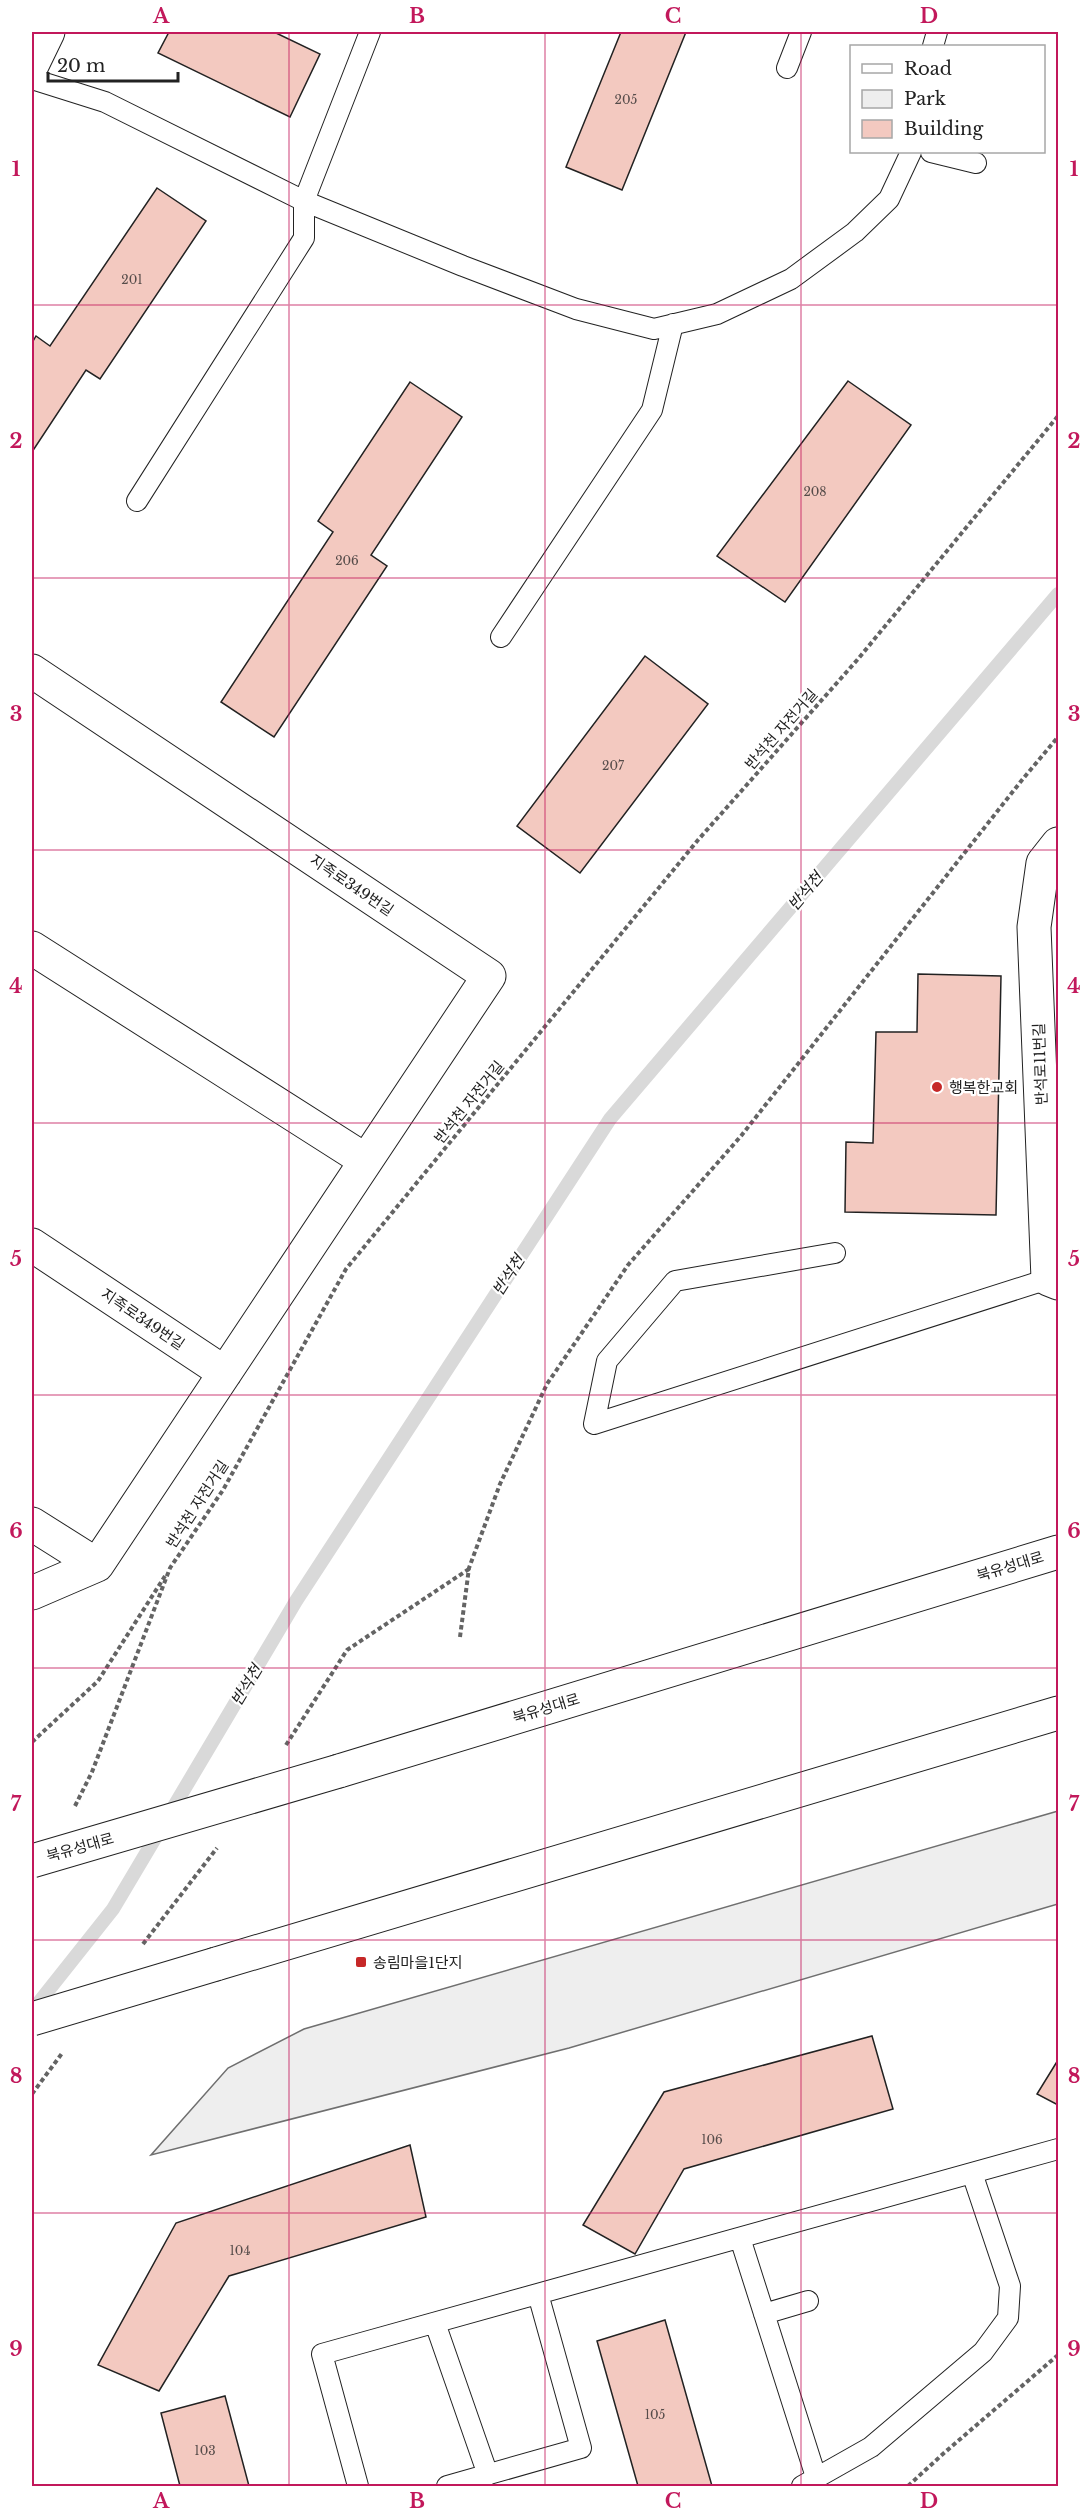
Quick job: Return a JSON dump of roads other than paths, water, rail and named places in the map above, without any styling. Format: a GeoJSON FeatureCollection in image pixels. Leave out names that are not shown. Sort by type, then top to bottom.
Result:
{"type":"FeatureCollection","features":[{"type":"Feature","properties":{"kind":"street"},"geometry":{"type":"LineString","coordinates":[[32,65],[48,32]]}},
{"type":"Feature","properties":{"kind":"street","name":"지족로349번길"},"geometry":{"type":"LineString","coordinates":[[32,671],[489,976],[97,1565]]}},
{"type":"Feature","properties":{"kind":"street","name":"반석로11번길"},"geometry":{"type":"LineString","coordinates":[[1053,1281],[1034,927],[1043,863],[1059,844]]}},
{"type":"Feature","properties":{"kind":"street"},"geometry":{"type":"LineString","coordinates":[[32,948],[365,1160]]}},
{"type":"Feature","properties":{"kind":"street","name":"지족로349번길"},"geometry":{"type":"LineString","coordinates":[[32,1245],[225,1373]]}},
{"type":"Feature","properties":{"kind":"street"},"geometry":{"type":"LineString","coordinates":[[32,1524],[97,1565]]}},
{"type":"Feature","properties":{"kind":"street","name":"북유성대로"},"geometry":{"type":"LineString","coordinates":[[32,1861],[339,1771],[1059,1552]]}},
{"type":"Feature","properties":{"kind":"street"},"geometry":{"type":"LineString","coordinates":[[32,1593],[97,1565]]}},
{"type":"Feature","properties":{"kind":"street"},"geometry":{"type":"LineString","coordinates":[[32,2019],[1059,1713]]}},
{"type":"Feature","properties":{"kind":"lane"},"geometry":{"type":"LineString","coordinates":[[137,501],[304,238],[304,201],[370,32]]}},
{"type":"Feature","properties":{"kind":"lane"},"geometry":{"type":"LineString","coordinates":[[787,68],[801,32]]}},
{"type":"Feature","properties":{"kind":"lane"},"geometry":{"type":"LineString","coordinates":[[32,79],[105,102],[304,201],[576,309],[654,329],[717,314],[791,279],[855,232],[889,199],[911,153]]}},
{"type":"Feature","properties":{"kind":"lane"},"geometry":{"type":"LineString","coordinates":[[935,153],[976,163]]}},
{"type":"Feature","properties":{"kind":"lane"},"geometry":{"type":"LineString","coordinates":[[501,637],[652,410],[673,324]]}},
{"type":"Feature","properties":{"kind":"lane"},"geometry":{"type":"LineString","coordinates":[[835,1253],[675,1281],[607,1361],[594,1424],[1053,1281]]}},
{"type":"Feature","properties":{"kind":"lane"},"geometry":{"type":"LineString","coordinates":[[358,2487],[322,2354],[1059,2149]]}},
{"type":"Feature","properties":{"kind":"lane"},"geometry":{"type":"LineString","coordinates":[[740,2238],[764,2314],[809,2482],[871,2447],[983,2352],[1008,2318],[1010,2286],[972,2173]]}},
{"type":"Feature","properties":{"kind":"lane"},"geometry":{"type":"LineString","coordinates":[[447,2487],[581,2448],[538,2294]]}},
{"type":"Feature","properties":{"kind":"lane"},"geometry":{"type":"LineString","coordinates":[[764,2314],[808,2301]]}},
{"type":"Feature","properties":{"kind":"lane"},"geometry":{"type":"LineString","coordinates":[[435,2323],[488,2475]]}},
{"type":"Feature","properties":{"kind":"waterway","name":"반석천"},"geometry":{"type":"LineString","coordinates":[[32,2011],[113,1909],[296,1601],[610,1119],[1058,594]]}},
{"type":"Feature","properties":{"kind":"place","name":"행복한교회"},"geometry":{"type":"Point","coordinates":[937,1087]}},
{"type":"Feature","properties":{"kind":"place","name":"송림마을1단지"},"geometry":{"type":"Point","coordinates":[361,1962]}}]}
